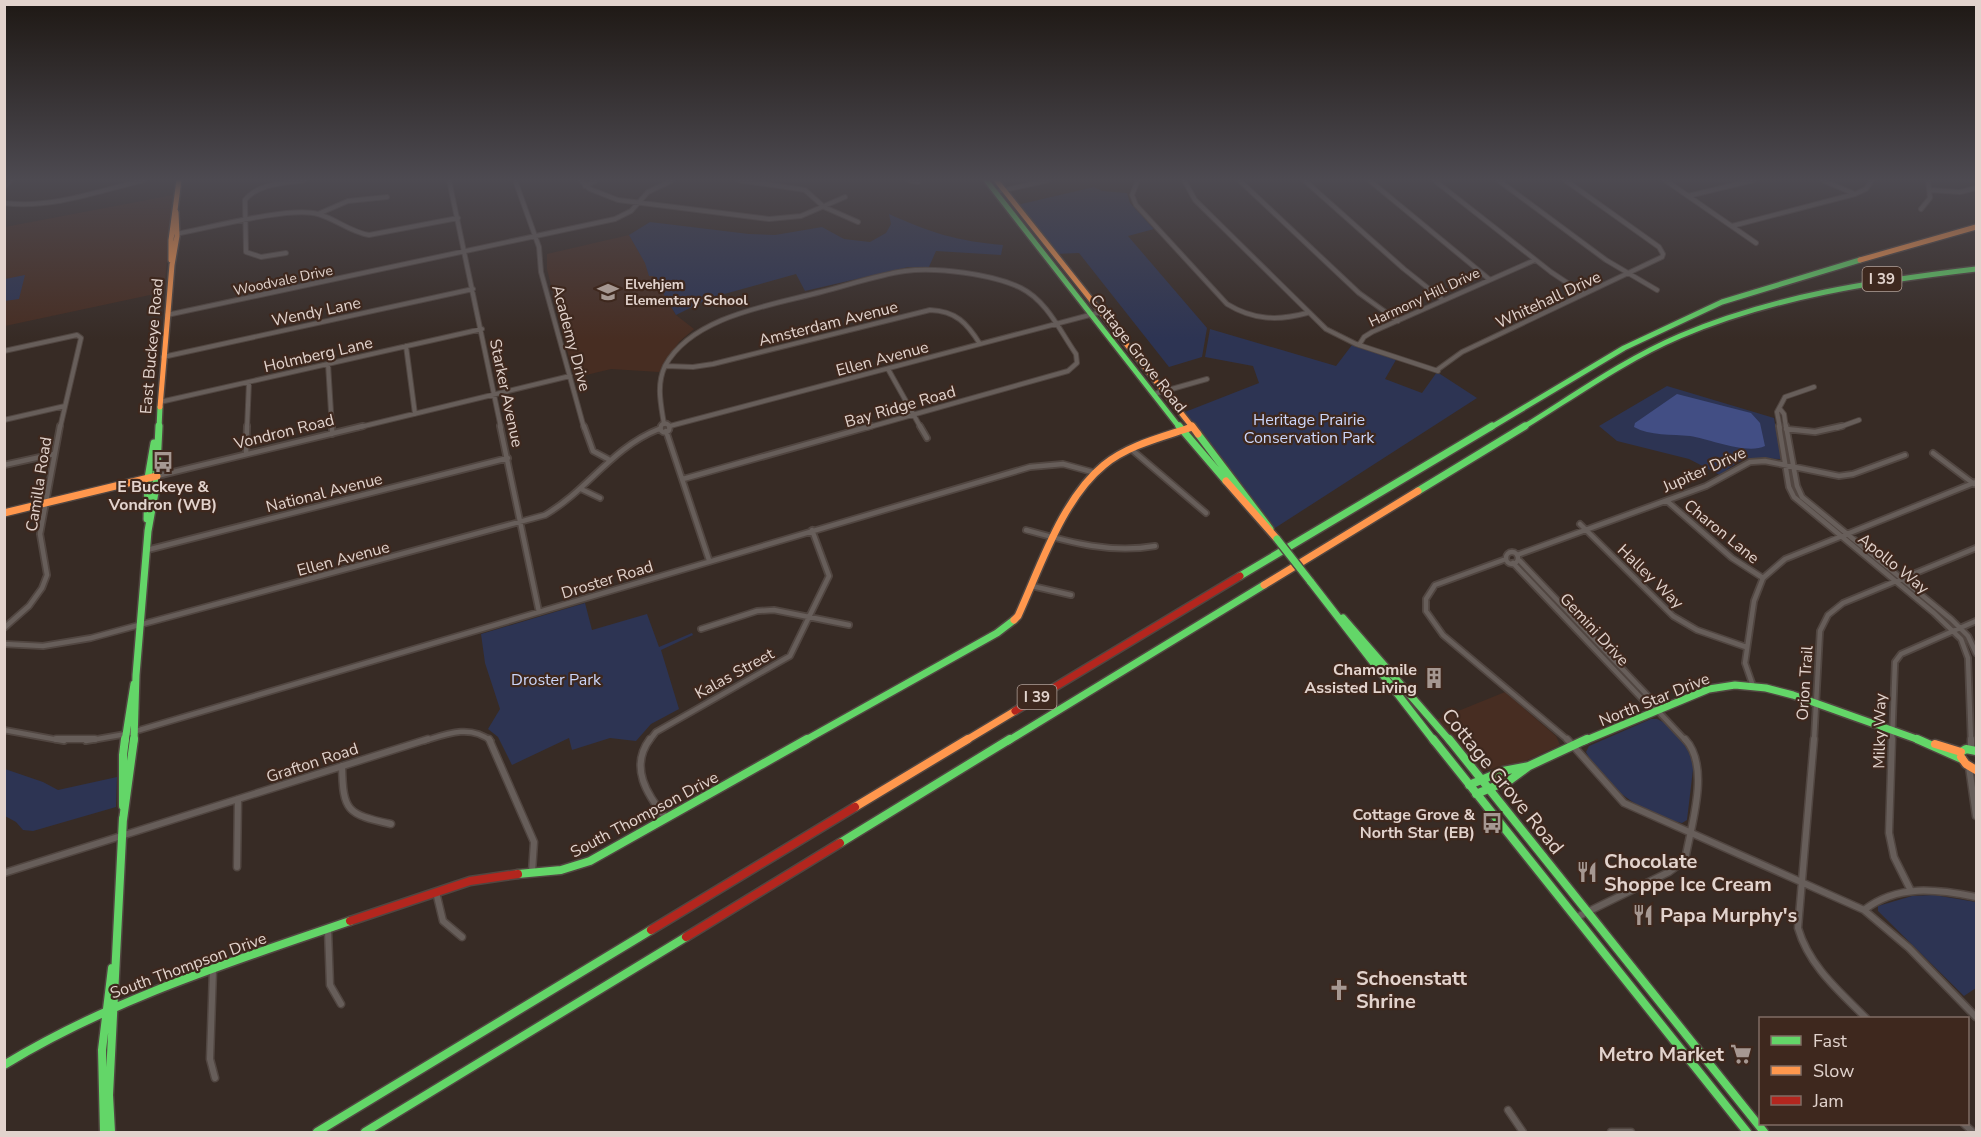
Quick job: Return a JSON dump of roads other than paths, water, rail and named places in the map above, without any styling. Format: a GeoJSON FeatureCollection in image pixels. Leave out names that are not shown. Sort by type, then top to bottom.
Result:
{"type":"FeatureCollection","features":[{"type":"Feature","properties":{"kind":"main road","name":"Cottage Grove Road"},"geometry":{"type":"LineString","coordinates":[[1028,233],[1182,430],[1277,539],[1323,596],[1403,683],[1764,1132]]}},
{"type":"Feature","properties":{"kind":"main road","name":"Cottage Grove Road"},"geometry":{"type":"LineString","coordinates":[[1038,233],[1239,484],[1277,539]]}},
{"type":"Feature","properties":{"kind":"main road","name":"I 39"},"geometry":{"type":"LineString","coordinates":[[317,1132],[1114,651],[1616,353],[1722,302],[1951,233]]}},
{"type":"Feature","properties":{"kind":"main road","name":"East Buckeye Road"},"geometry":{"type":"LineString","coordinates":[[148,531],[157,476],[163,357],[174,235]]}},
{"type":"Feature","properties":{"kind":"main road","name":"I 39"},"geometry":{"type":"LineString","coordinates":[[365,1132],[1640,356],[1715,323],[1789,299],[1868,281],[1977,269]]}},
{"type":"Feature","properties":{"kind":"main road","name":"South Thompson Drive"},"geometry":{"type":"LineString","coordinates":[[4,1065],[54,1035],[114,1005],[436,892],[486,877],[562,871],[581,865],[997,633],[1018,616],[1082,487],[1096,473],[1131,449],[1192,427]]}},
{"type":"Feature","properties":{"kind":"main road","name":"East Buckeye Road"},"geometry":{"type":"LineString","coordinates":[[123,820],[135,731],[136,675],[148,531],[148,478],[158,429]]}},
{"type":"Feature","properties":{"kind":"main road","name":"Vondron Road"},"geometry":{"type":"LineString","coordinates":[[4,513],[157,476]]}},
{"type":"Feature","properties":{"kind":"main road","name":"Cottage Grove Road"},"geometry":{"type":"LineString","coordinates":[[1323,596],[1476,794],[1748,1132]]}},
{"type":"Feature","properties":{"kind":"main road","name":"East Buckeye Road"},"geometry":{"type":"LineString","coordinates":[[111,1132],[109,1095],[123,835],[123,769],[126,734],[136,675]]}},
{"type":"Feature","properties":{"kind":"main road","name":"North Star Drive"},"geometry":{"type":"LineString","coordinates":[[1476,794],[1510,780],[1529,766],[1574,745],[1709,689],[1728,686],[1753,686],[1792,695],[1961,755],[1973,768]]}},
{"type":"Feature","properties":{"kind":"main road"},"geometry":{"type":"LineString","coordinates":[[1961,755],[1974,750]]}},
{"type":"Feature","properties":{"kind":"main road","name":"North Star Drive"},"geometry":{"type":"LineString","coordinates":[[1469,785],[1503,771],[1529,766]]}},
{"type":"Feature","properties":{"kind":"main road","name":"East Buckeye Road"},"geometry":{"type":"LineString","coordinates":[[104,1132],[100,1073],[105,1009],[116,946]]}},
{"type":"Feature","properties":{"kind":"street"},"geometry":{"type":"LineString","coordinates":[[174,235],[183,233]]}},
{"type":"Feature","properties":{"kind":"street"},"geometry":{"type":"LineString","coordinates":[[244,233],[244,249],[249,254],[261,257],[285,253]]}},
{"type":"Feature","properties":{"kind":"street"},"geometry":{"type":"LineString","coordinates":[[358,233],[369,235],[387,233]]}},
{"type":"Feature","properties":{"kind":"street","name":"Starker Avenue"},"geometry":{"type":"LineString","coordinates":[[461,233],[538,612]]}},
{"type":"Feature","properties":{"kind":"street","name":"Academy Drive"},"geometry":{"type":"LineString","coordinates":[[535,233],[541,272],[591,449],[608,459]]}},
{"type":"Feature","properties":{"kind":"street","name":"Woodvale Drive"},"geometry":{"type":"LineString","coordinates":[[167,315],[553,233]]}},
{"type":"Feature","properties":{"kind":"street"},"geometry":{"type":"LineString","coordinates":[[1162,233],[1227,304],[1246,315],[1265,319],[1288,318],[1307,313]]}},
{"type":"Feature","properties":{"kind":"street"},"geometry":{"type":"LineString","coordinates":[[1228,233],[1307,313],[1326,329],[1359,345]]}},
{"type":"Feature","properties":{"kind":"street"},"geometry":{"type":"LineString","coordinates":[[1295,233],[1359,293],[1398,321]]}},
{"type":"Feature","properties":{"kind":"street"},"geometry":{"type":"LineString","coordinates":[[1364,233],[1429,291],[1443,300]]}},
{"type":"Feature","properties":{"kind":"street"},"geometry":{"type":"LineString","coordinates":[[1434,233],[1490,279]]}},
{"type":"Feature","properties":{"kind":"street"},"geometry":{"type":"LineString","coordinates":[[1501,233],[1535,260],[1585,294]]}},
{"type":"Feature","properties":{"kind":"street"},"geometry":{"type":"LineString","coordinates":[[1570,233],[1606,260],[1657,290]]}},
{"type":"Feature","properties":{"kind":"street","name":"Whitehall Drive"},"geometry":{"type":"LineString","coordinates":[[1359,345],[1438,371],[1462,352],[1662,257],[1663,254],[1659,247],[1639,233]]}},
{"type":"Feature","properties":{"kind":"street"},"geometry":{"type":"LineString","coordinates":[[1742,233],[1756,243]]}},
{"type":"Feature","properties":{"kind":"street","name":"Harmony Hill Drive"},"geometry":{"type":"LineString","coordinates":[[1359,345],[1364,337],[1535,260]]}},
{"type":"Feature","properties":{"kind":"street"},"geometry":{"type":"LineString","coordinates":[[666,431],[670,426],[664,424],[658,410],[658,389],[666,366],[689,339],[731,315],[906,271],[933,271],[1011,283],[1030,293],[1055,324]]}},
{"type":"Feature","properties":{"kind":"street","name":"Wendy Lane"},"geometry":{"type":"LineString","coordinates":[[163,357],[473,289]]}},
{"type":"Feature","properties":{"kind":"street","name":"Amsterdam Avenue"},"geometry":{"type":"LineString","coordinates":[[666,366],[693,367],[713,364],[930,310],[944,310],[961,317],[980,344]]}},
{"type":"Feature","properties":{"kind":"street","name":"Ellen Avenue"},"geometry":{"type":"LineString","coordinates":[[670,426],[1101,312]]}},
{"type":"Feature","properties":{"kind":"street","name":"Bay Ridge Road"},"geometry":{"type":"LineString","coordinates":[[682,479],[1071,370],[1077,363],[1076,354],[1055,324]]}},
{"type":"Feature","properties":{"kind":"street","name":"Holmberg Lane"},"geometry":{"type":"LineString","coordinates":[[160,402],[482,329]]}},
{"type":"Feature","properties":{"kind":"street","name":"Camilla Road"},"geometry":{"type":"LineString","coordinates":[[4,351],[75,335],[81,338],[54,454],[40,534],[46,562],[45,582],[29,606],[4,628]]}},
{"type":"Feature","properties":{"kind":"street"},"geometry":{"type":"LineString","coordinates":[[406,346],[415,414]]}},
{"type":"Feature","properties":{"kind":"street"},"geometry":{"type":"LineString","coordinates":[[328,364],[332,434]]}},
{"type":"Feature","properties":{"kind":"street"},"geometry":{"type":"LineString","coordinates":[[888,369],[927,438]]}},
{"type":"Feature","properties":{"kind":"street","name":"Vondron Road"},"geometry":{"type":"LineString","coordinates":[[157,476],[570,376]]}},
{"type":"Feature","properties":{"kind":"street"},"geometry":{"type":"LineString","coordinates":[[1154,394],[1207,379]]}},
{"type":"Feature","properties":{"kind":"street"},"geometry":{"type":"LineString","coordinates":[[246,454],[249,382]]}},
{"type":"Feature","properties":{"kind":"street"},"geometry":{"type":"LineString","coordinates":[[1780,409],[1785,397],[1814,387]]}},
{"type":"Feature","properties":{"kind":"street"},"geometry":{"type":"LineString","coordinates":[[4,420],[65,406]]}},
{"type":"Feature","properties":{"kind":"street","name":"Apollo Way"},"geometry":{"type":"LineString","coordinates":[[1974,750],[1968,657],[1965,644],[1954,631],[1794,497],[1789,487],[1777,412],[1780,409],[1784,414],[1798,490],[1802,497],[1960,628],[1970,639],[1977,653]]}},
{"type":"Feature","properties":{"kind":"street"},"geometry":{"type":"LineString","coordinates":[[1780,427],[1808,433],[1821,433],[1859,420]]}},
{"type":"Feature","properties":{"kind":"street"},"geometry":{"type":"LineString","coordinates":[[664,424],[659,429],[666,431]]}},
{"type":"Feature","properties":{"kind":"street","name":"Ellen Avenue"},"geometry":{"type":"LineString","coordinates":[[4,644],[29,647],[57,645],[140,626],[552,512],[581,489],[608,459],[633,439],[659,429]]}},
{"type":"Feature","properties":{"kind":"street"},"geometry":{"type":"LineString","coordinates":[[666,431],[709,560]]}},
{"type":"Feature","properties":{"kind":"street"},"geometry":{"type":"LineString","coordinates":[[1131,449],[1206,513]]}},
{"type":"Feature","properties":{"kind":"street"},"geometry":{"type":"LineString","coordinates":[[1933,453],[1976,484]]}},
{"type":"Feature","properties":{"kind":"street"},"geometry":{"type":"LineString","coordinates":[[4,465],[54,454]]}},
{"type":"Feature","properties":{"kind":"street","name":"Jupiter Drive"},"geometry":{"type":"LineString","coordinates":[[1518,558],[1713,483],[1750,462],[1765,461],[1839,476],[1853,474],[1905,455]]}},
{"type":"Feature","properties":{"kind":"street","name":"National Avenue"},"geometry":{"type":"LineString","coordinates":[[147,550],[508,458]]}},
{"type":"Feature","properties":{"kind":"street","name":"Droster Road"},"geometry":{"type":"LineString","coordinates":[[4,730],[64,741],[86,741],[126,734],[709,560],[1048,462],[1069,464],[1096,473]]}},
{"type":"Feature","properties":{"kind":"street"},"geometry":{"type":"LineString","coordinates":[[1753,686],[1745,663],[1746,647],[1754,601],[1763,578],[1785,559],[1976,484]]}},
{"type":"Feature","properties":{"kind":"street"},"geometry":{"type":"LineString","coordinates":[[581,489],[600,498]]}},
{"type":"Feature","properties":{"kind":"street","name":"Charon Lane"},"geometry":{"type":"LineString","coordinates":[[1667,501],[1732,558],[1763,578]]}},
{"type":"Feature","properties":{"kind":"street","name":"Halley Way"},"geometry":{"type":"LineString","coordinates":[[1580,524],[1673,615],[1697,630],[1746,647]]}},
{"type":"Feature","properties":{"kind":"street","name":"Kalas Street"},"geometry":{"type":"LineString","coordinates":[[666,818],[657,808],[640,773],[639,760],[647,742],[656,732],[785,660],[796,647],[829,576],[812,530]]}},
{"type":"Feature","properties":{"kind":"street"},"geometry":{"type":"LineString","coordinates":[[1026,530],[1106,550],[1143,549],[1155,546]]}},
{"type":"Feature","properties":{"kind":"street","name":"Orion Trail"},"geometry":{"type":"LineString","coordinates":[[1865,1017],[1816,965],[1804,947],[1798,928],[1817,704],[1820,631],[1828,615],[1843,603],[1977,548]]}},
{"type":"Feature","properties":{"kind":"street"},"geometry":{"type":"LineString","coordinates":[[1506,560],[1505,556],[1509,553],[1518,558],[1513,563],[1506,560],[1435,585],[1424,601],[1431,622],[1443,635],[1574,745],[1624,803],[1802,880],[1864,910],[1909,948],[1977,1017]]}},
{"type":"Feature","properties":{"kind":"street","name":"Gemini Drive"},"geometry":{"type":"LineString","coordinates":[[1518,558],[1651,699],[1658,711]]}},
{"type":"Feature","properties":{"kind":"street","name":"Gemini Drive"},"geometry":{"type":"LineString","coordinates":[[1513,563],[1644,701],[1658,711],[1690,745],[1697,757],[1699,776],[1685,860],[1680,866],[1575,918]]}},
{"type":"Feature","properties":{"kind":"street"},"geometry":{"type":"LineString","coordinates":[[1032,586],[1071,596]]}},
{"type":"Feature","properties":{"kind":"street"},"geometry":{"type":"LineString","coordinates":[[701,629],[766,610],[849,625]]}},
{"type":"Feature","properties":{"kind":"street","name":"Milky Way"},"geometry":{"type":"LineString","coordinates":[[1910,888],[1900,871],[1890,844],[1896,659],[1901,654],[1977,621]]}},
{"type":"Feature","properties":{"kind":"street","name":"Grafton Road"},"geometry":{"type":"LineString","coordinates":[[4,873],[449,733],[468,731],[485,735],[492,742],[534,842],[532,874]]}},
{"type":"Feature","properties":{"kind":"street"},"geometry":{"type":"LineString","coordinates":[[342,766],[342,795],[349,810],[362,818],[391,824]]}},
{"type":"Feature","properties":{"kind":"street"},"geometry":{"type":"LineString","coordinates":[[1973,768],[1971,783],[1976,795],[1977,816]]}},
{"type":"Feature","properties":{"kind":"street"},"geometry":{"type":"LineString","coordinates":[[237,867],[238,799]]}},
{"type":"Feature","properties":{"kind":"street"},"geometry":{"type":"LineString","coordinates":[[1864,910],[1877,899],[1910,888],[1944,890],[1977,897]]}},
{"type":"Feature","properties":{"kind":"street"},"geometry":{"type":"LineString","coordinates":[[436,892],[443,921],[462,937]]}},
{"type":"Feature","properties":{"kind":"street"},"geometry":{"type":"LineString","coordinates":[[328,930],[330,985],[341,1004]]}},
{"type":"Feature","properties":{"kind":"street"},"geometry":{"type":"LineString","coordinates":[[213,970],[210,1059],[215,1078]]}},
{"type":"Feature","properties":{"kind":"street"},"geometry":{"type":"LineString","coordinates":[[1674,1042],[1693,1044]]}},
{"type":"Feature","properties":{"kind":"street"},"geometry":{"type":"LineString","coordinates":[[1508,1110],[1523,1132]]}},
{"type":"Feature","properties":{"kind":"street"},"geometry":{"type":"LineString","coordinates":[[1611,1132],[1631,1132]]}},
{"type":"Feature","properties":{"kind":"place","name":"Elvehjem Elementary School"},"geometry":{"type":"Point","coordinates":[608,292]}},
{"type":"Feature","properties":{"kind":"place","name":"E Buckeye & Vondron (WB)"},"geometry":{"type":"Point","coordinates":[163,462]}},
{"type":"Feature","properties":{"kind":"place","name":"Chamomile Assisted Living"},"geometry":{"type":"Point","coordinates":[1434,678]}},
{"type":"Feature","properties":{"kind":"place","name":"Cottage Grove & North Star (EB)"},"geometry":{"type":"Point","coordinates":[1492,823]}},
{"type":"Feature","properties":{"kind":"place","name":"Chocolate Shoppe Ice Cream"},"geometry":{"type":"Point","coordinates":[1587,872]}},
{"type":"Feature","properties":{"kind":"place","name":"Papa Murphy's"},"geometry":{"type":"Point","coordinates":[1643,915]}},
{"type":"Feature","properties":{"kind":"place","name":"Schoenstatt Shrine"},"geometry":{"type":"Point","coordinates":[1339,990]}},
{"type":"Feature","properties":{"kind":"place","name":"Metro Market"},"geometry":{"type":"Point","coordinates":[1741,1054]}},
{"type":"Feature","properties":{"kind":"park label","name":"Heritage Prairie Conservation Park"},"geometry":{"type":"Point","coordinates":[1309,428]}},
{"type":"Feature","properties":{"kind":"park label","name":"Droster Park"},"geometry":{"type":"Point","coordinates":[556,679]}}]}
